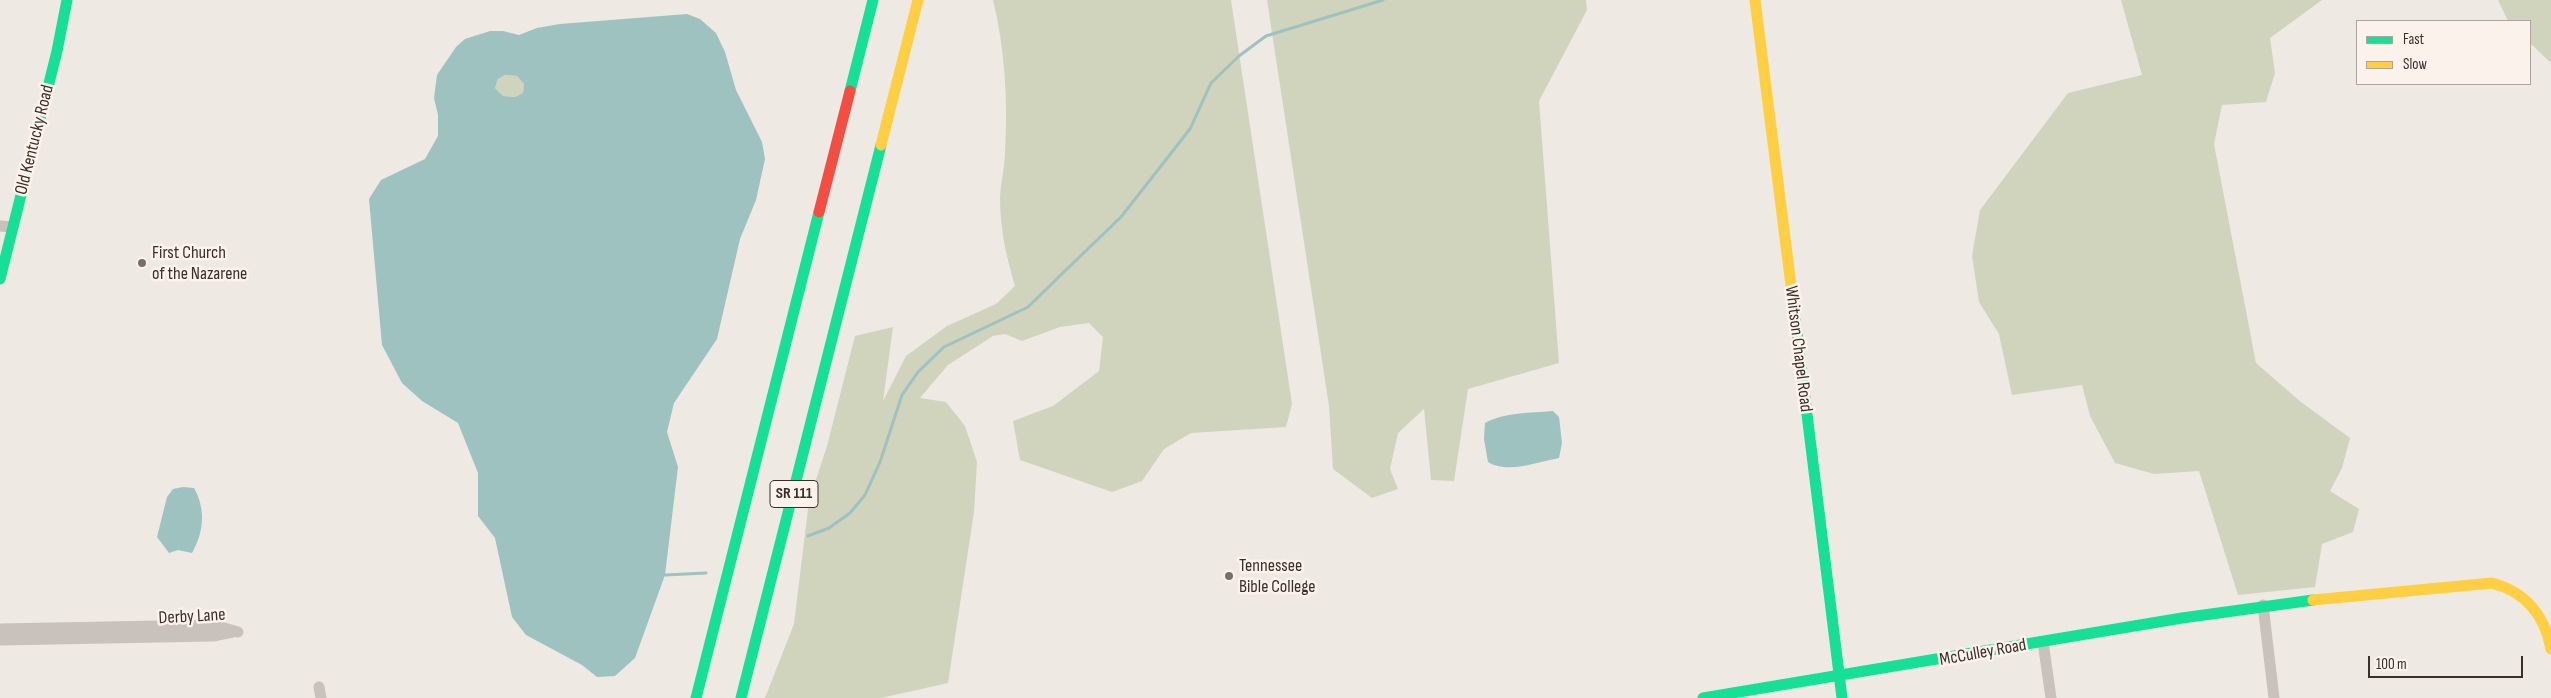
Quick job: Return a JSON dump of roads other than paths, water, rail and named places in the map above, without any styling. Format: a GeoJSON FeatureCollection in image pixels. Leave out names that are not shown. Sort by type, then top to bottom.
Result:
{"type":"FeatureCollection","features":[{"type":"Feature","properties":{"kind":"main road","name":"Old Kentucky Road"},"geometry":{"type":"LineString","coordinates":[[0,279],[55,60],[67,0]]}},
{"type":"Feature","properties":{"kind":"main road","name":"SR 111"},"geometry":{"type":"LineString","coordinates":[[696,698],[873,0]]}},
{"type":"Feature","properties":{"kind":"main road","name":"SR 111"},"geometry":{"type":"LineString","coordinates":[[741,698],[918,0]]}},
{"type":"Feature","properties":{"kind":"main road","name":"Whitson Chapel Road"},"geometry":{"type":"LineString","coordinates":[[1755,0],[1842,698]]}},
{"type":"Feature","properties":{"kind":"main road","name":"McCulley Road"},"geometry":{"type":"LineString","coordinates":[[1703,698],[1839,678],[2263,605],[2418,588],[2494,584],[2508,588],[2535,607],[2544,621],[2551,649]]}},
{"type":"Feature","properties":{"kind":"street"},"geometry":{"type":"LineString","coordinates":[[0,226],[13,227]]}},
{"type":"Feature","properties":{"kind":"street"},"geometry":{"type":"LineString","coordinates":[[2263,605],[2274,698]]}},
{"type":"Feature","properties":{"kind":"street","name":"Derby Lane"},"geometry":{"type":"LineString","coordinates":[[0,629],[214,625],[238,632],[213,636],[0,640]]}},
{"type":"Feature","properties":{"kind":"street"},"geometry":{"type":"LineString","coordinates":[[2043,642],[2051,698]]}},
{"type":"Feature","properties":{"kind":"water"},"geometry":{"type":"Polygon","coordinates":[[[687,14],[700,19],[716,33],[725,52],[736,90],[762,142],[765,159],[756,200],[740,239],[717,339],[674,403],[667,432],[678,467],[665,575],[635,658],[615,676],[597,677],[582,665],[526,635],[512,617],[495,538],[478,516],[478,473],[458,423],[422,401],[402,383],[382,345],[369,199],[381,180],[425,159],[438,136],[438,115],[434,98],[437,75],[456,47],[465,39],[490,31],[503,31],[519,35],[537,28],[560,24],[687,14]],[[505,75],[498,79],[495,88],[503,96],[515,97],[523,93],[524,84],[517,76],[505,75]]]}},
{"type":"Feature","properties":{"kind":"water"},"geometry":{"type":"Polygon","coordinates":[[[1553,411],[1559,417],[1562,443],[1559,458],[1513,467],[1504,467],[1488,462],[1484,439],[1485,423],[1510,415],[1553,411]]]}},
{"type":"Feature","properties":{"kind":"water"},"geometry":{"type":"Polygon","coordinates":[[[183,487],[194,488],[198,496],[202,512],[201,529],[192,553],[178,550],[169,553],[157,537],[167,497],[173,489],[183,487]]]}},
{"type":"Feature","properties":{"kind":"waterway"},"geometry":{"type":"LineString","coordinates":[[808,536],[829,528],[850,513],[865,495],[880,462],[902,395],[918,372],[944,347],[1028,307],[1121,217],[1190,129],[1211,83],[1239,56],[1266,36],[1383,0]]}},
{"type":"Feature","properties":{"kind":"waterway"},"geometry":{"type":"LineString","coordinates":[[665,575],[706,573]]}},
{"type":"Feature","properties":{"kind":"place","name":"First Church of the Nazarene"},"geometry":{"type":"Point","coordinates":[142,263]}},
{"type":"Feature","properties":{"kind":"place","name":"Tennessee Bible College"},"geometry":{"type":"Point","coordinates":[1229,576]}}]}
